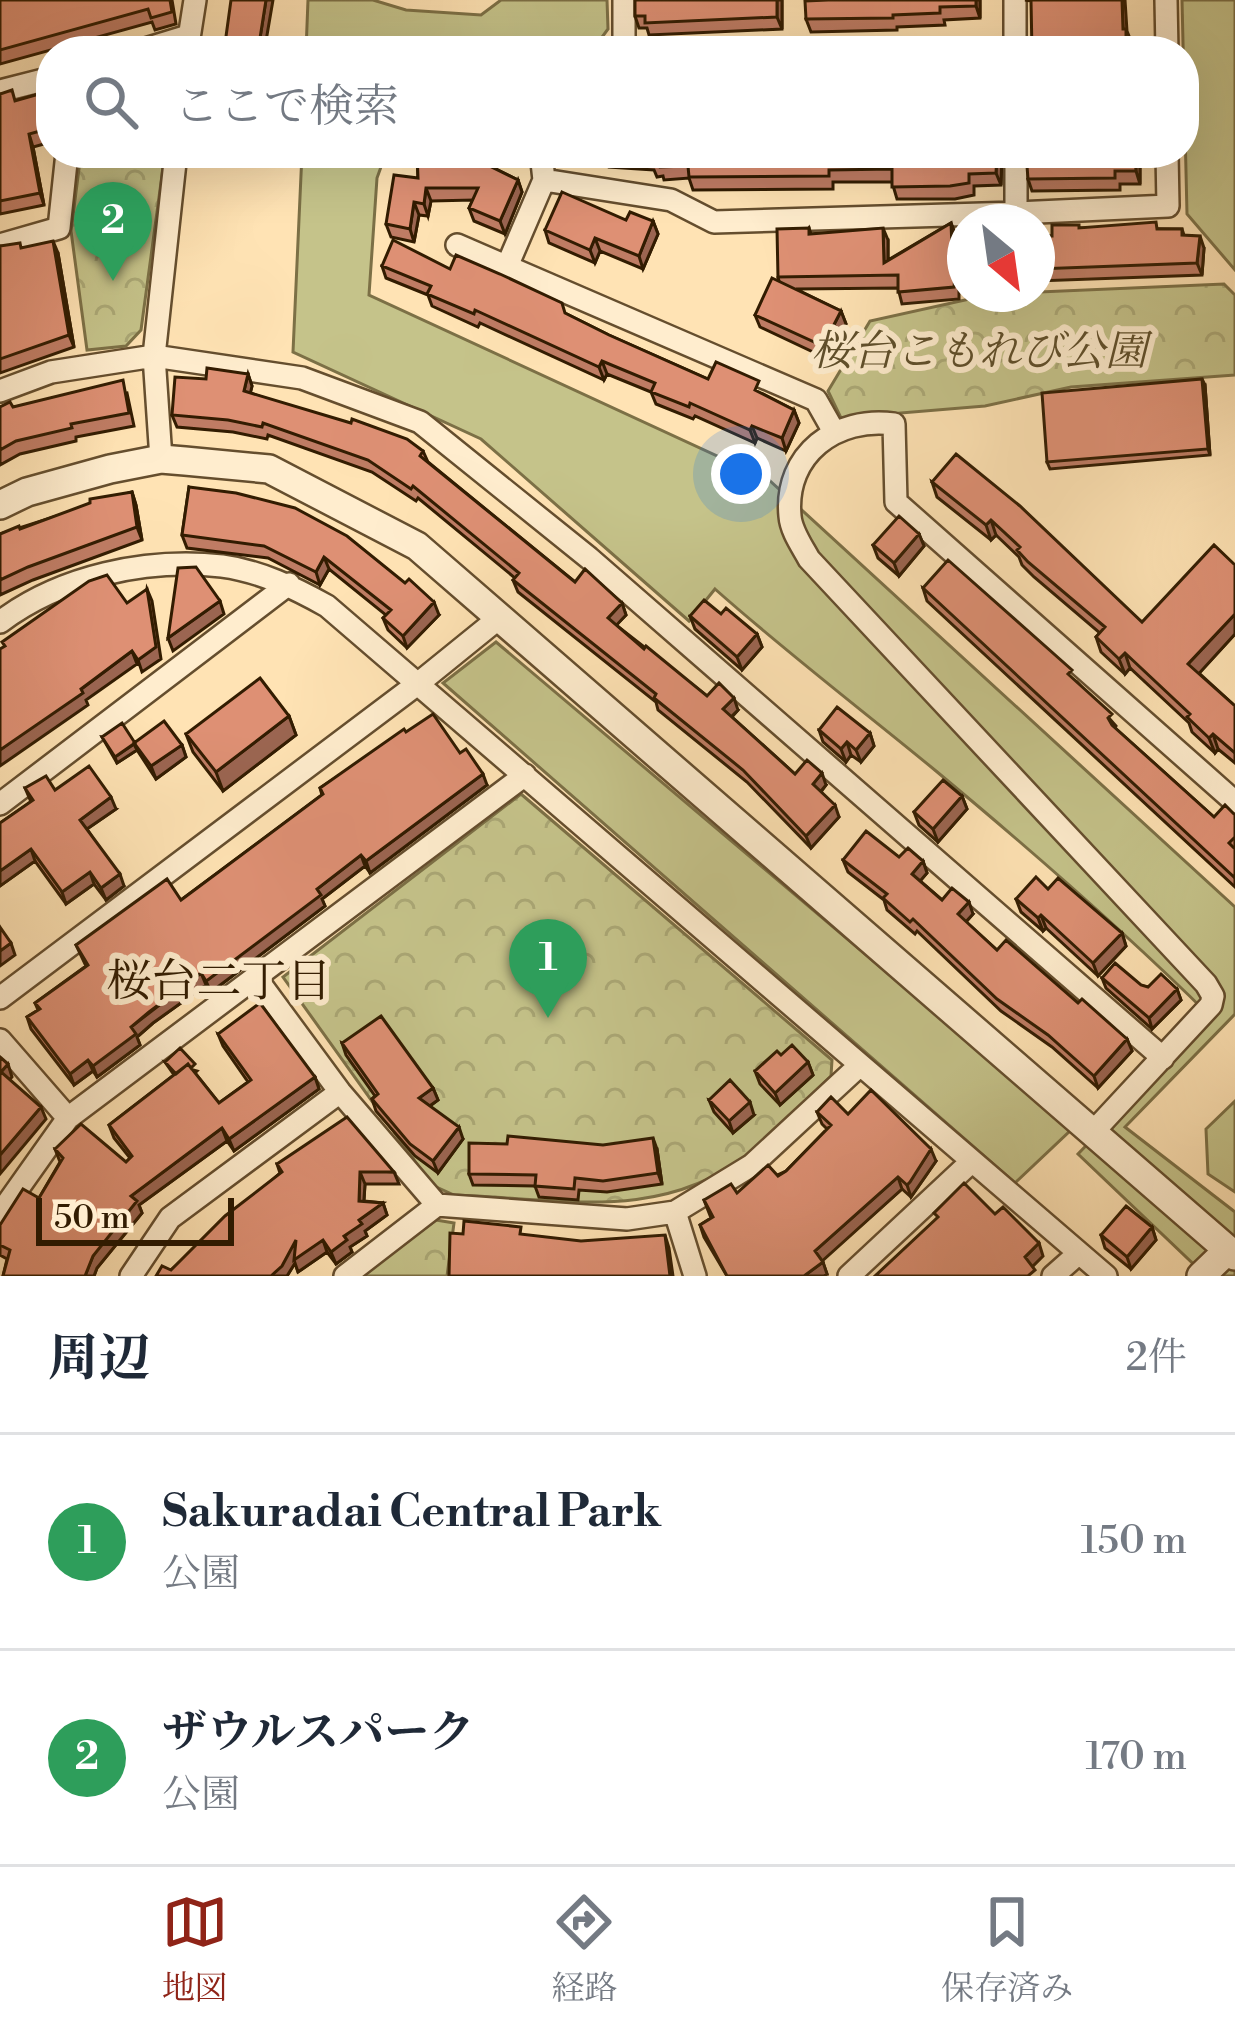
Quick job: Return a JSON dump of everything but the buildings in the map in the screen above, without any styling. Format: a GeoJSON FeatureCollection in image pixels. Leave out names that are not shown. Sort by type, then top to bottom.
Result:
{"type":"FeatureCollection","features":[{"type":"Feature","properties":{"kind":"street"},"geometry":{"type":"LineString","coordinates":[[189,36],[195,0]]}},
{"type":"Feature","properties":{"kind":"street"},"geometry":{"type":"LineString","coordinates":[[624,0],[624,36]]}},
{"type":"Feature","properties":{"kind":"street"},"geometry":{"type":"LineString","coordinates":[[1015,0],[1015,36]]}},
{"type":"Feature","properties":{"kind":"street"},"geometry":{"type":"LineString","coordinates":[[1166,0],[1167,36]]}},
{"type":"Feature","properties":{"kind":"street"},"geometry":{"type":"LineString","coordinates":[[0,92],[36,81]]}},
{"type":"Feature","properties":{"kind":"street"},"geometry":{"type":"LineString","coordinates":[[0,245],[58,228],[65,168]]}},
{"type":"Feature","properties":{"kind":"street"},"geometry":{"type":"LineString","coordinates":[[160,459],[154,356],[174,168]]}},
{"type":"Feature","properties":{"kind":"street"},"geometry":{"type":"LineString","coordinates":[[508,264],[544,180],[543,168]]}},
{"type":"Feature","properties":{"kind":"street"},"geometry":{"type":"LineString","coordinates":[[1016,168],[1016,204]]}},
{"type":"Feature","properties":{"kind":"street"},"geometry":{"type":"LineString","coordinates":[[1055,211],[1168,206],[1167,168]]}},
{"type":"Feature","properties":{"kind":"street"},"geometry":{"type":"LineString","coordinates":[[544,180],[671,200],[714,222],[947,215]]}},
{"type":"Feature","properties":{"kind":"street"},"geometry":{"type":"LineString","coordinates":[[457,245],[816,400],[833,430]]}},
{"type":"Feature","properties":{"kind":"street"},"geometry":{"type":"LineString","coordinates":[[0,391],[51,372],[154,356],[302,379],[420,422],[589,558],[1162,1058]]}},
{"type":"Feature","properties":{"kind":"street"},"geometry":{"type":"LineString","coordinates":[[1093,1132],[1213,997],[1206,984],[809,559],[789,518],[793,475],[813,447],[833,430],[894,424],[896,502],[1235,802]]}},
{"type":"Feature","properties":{"kind":"street"},"geometry":{"type":"LineString","coordinates":[[0,505],[27,492],[160,459],[268,469],[417,546],[1231,1253],[1201,1276]]}},
{"type":"Feature","properties":{"kind":"street"},"geometry":{"type":"LineString","coordinates":[[0,622],[34,597],[80,579],[224,566],[289,584],[327,606],[1106,1276]]}},
{"type":"Feature","properties":{"kind":"street"},"geometry":{"type":"LineString","coordinates":[[0,803],[289,584]]}},
{"type":"Feature","properties":{"kind":"street"},"geometry":{"type":"LineString","coordinates":[[0,998],[499,618]]}},
{"type":"Feature","properties":{"kind":"street"},"geometry":{"type":"LineString","coordinates":[[0,1214],[68,1118],[525,776]]}},
{"type":"Feature","properties":{"kind":"street"},"geometry":{"type":"LineString","coordinates":[[256,978],[340,1092],[436,1205]]}},
{"type":"Feature","properties":{"kind":"street"},"geometry":{"type":"LineString","coordinates":[[0,1040],[68,1118]]}},
{"type":"Feature","properties":{"kind":"street"},"geometry":{"type":"LineString","coordinates":[[345,1276],[436,1205],[627,1219],[675,1212],[752,1165],[859,1066]]}},
{"type":"Feature","properties":{"kind":"street"},"geometry":{"type":"LineString","coordinates":[[131,1276],[170,1218],[340,1092]]}},
{"type":"Feature","properties":{"kind":"street"},"geometry":{"type":"LineString","coordinates":[[849,1276],[970,1163]]}},
{"type":"Feature","properties":{"kind":"street"},"geometry":{"type":"LineString","coordinates":[[675,1212],[695,1276]]}},
{"type":"Feature","properties":{"kind":"street"},"geometry":{"type":"LineString","coordinates":[[1053,1276],[1079,1252]]}},
{"type":"Feature","properties":{"kind":"green space"},"geometry":{"type":"Polygon","coordinates":[[[308,0],[373,0],[406,10],[481,15],[501,0],[607,0],[608,29],[603,36],[307,36],[308,0]]]}},
{"type":"Feature","properties":{"kind":"green space"},"geometry":{"type":"Polygon","coordinates":[[[1182,0],[1235,0],[1235,270],[1187,214],[1186,168],[1199,168],[1199,36],[1183,36],[1182,0]]]}},
{"type":"Feature","properties":{"kind":"green space"},"geometry":{"type":"Polygon","coordinates":[[[79,168],[163,168],[141,330],[126,346],[87,350],[71,231],[79,168]]]}},
{"type":"Feature","properties":{"kind":"green space"},"geometry":{"type":"Polygon","coordinates":[[[301,168],[381,168],[369,295],[769,480],[1235,907],[1235,1014],[1125,1127],[1235,1212],[1235,1276],[1206,1276],[1078,1154],[1211,1017],[1042,861],[715,589],[689,621],[481,439],[293,352],[301,168]]]}},
{"type":"Feature","properties":{"kind":"green space","name":"桜台こもれび公園"},"geometry":{"type":"Polygon","coordinates":[[[1224,284],[1235,295],[1235,375],[1071,387],[985,406],[841,418],[828,391],[870,321],[947,304],[947,312],[1055,312],[1055,291],[1224,284]]]}},
{"type":"Feature","properties":{"kind":"green space"},"geometry":{"type":"Polygon","coordinates":[[[496,642],[1072,1129],[1015,1183],[443,683],[496,642]]]}},
{"type":"Feature","properties":{"kind":"green space"},"geometry":{"type":"Polygon","coordinates":[[[521,794],[832,1060],[831,1076],[761,1144],[716,1175],[681,1190],[608,1202],[454,1195],[432,1185],[283,977],[521,794]]]}},
{"type":"Feature","properties":{"kind":"green space"},"geometry":{"type":"Polygon","coordinates":[[[1235,1101],[1235,1192],[1208,1174],[1206,1129],[1235,1101]]]}},
{"type":"Feature","properties":{"kind":"green space"},"geometry":{"type":"Polygon","coordinates":[[[436,1220],[454,1223],[447,1276],[360,1276],[436,1220]]]}},
{"type":"Feature","properties":{"kind":"place","name":"ザウルスパーク"},"geometry":{"type":"Point","coordinates":[113,281]}},
{"type":"Feature","properties":{"kind":"place","name":"Sakuradai Central Park"},"geometry":{"type":"Point","coordinates":[548,1018]}},
{"type":"Feature","properties":{"kind":"district","name":"桜台二丁目"},"geometry":{"type":"Point","coordinates":[219,982]}}]}
